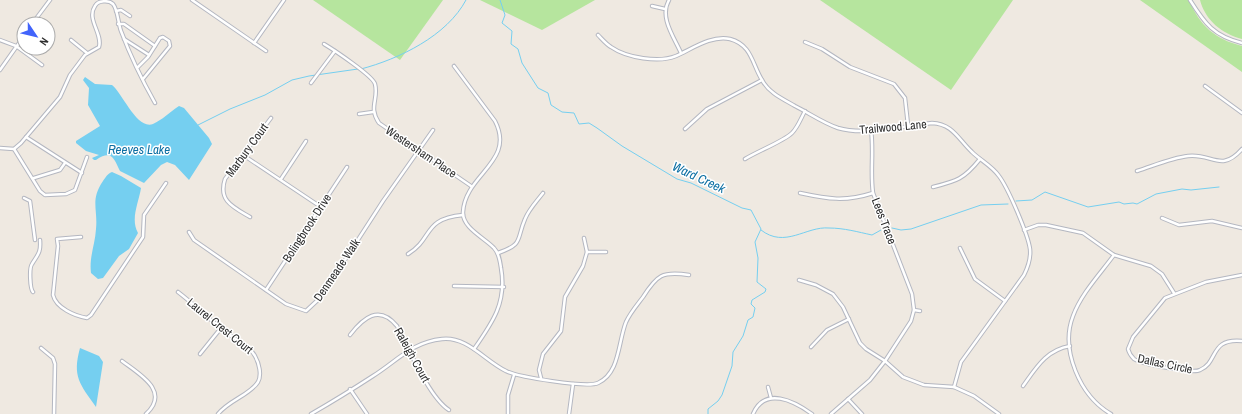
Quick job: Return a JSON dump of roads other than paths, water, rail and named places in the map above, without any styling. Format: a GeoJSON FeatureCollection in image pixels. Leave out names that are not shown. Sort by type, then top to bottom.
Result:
{"type":"FeatureCollection","features":[{"type":"Feature","properties":{"kind":"street"},"geometry":{"type":"LineString","coordinates":[[38,16],[50,0]]}},
{"type":"Feature","properties":{"kind":"street"},"geometry":{"type":"LineString","coordinates":[[192,0],[266,51]]}},
{"type":"Feature","properties":{"kind":"street"},"geometry":{"type":"LineString","coordinates":[[254,43],[284,0]]}},
{"type":"Feature","properties":{"kind":"street"},"geometry":{"type":"LineString","coordinates":[[669,0],[665,9],[666,19],[681,53]]}},
{"type":"Feature","properties":{"kind":"street"},"geometry":{"type":"LineString","coordinates":[[1190,0],[1200,17],[1217,33],[1228,39],[1242,43]]}},
{"type":"Feature","properties":{"kind":"street"},"geometry":{"type":"LineString","coordinates":[[0,148],[14,149],[26,137],[60,98],[70,75],[87,53],[96,50],[100,44],[93,17],[95,5],[98,2],[108,1],[114,5],[118,24],[124,39],[155,103]]}},
{"type":"Feature","properties":{"kind":"street"},"geometry":{"type":"LineString","coordinates":[[652,6],[665,9]]}},
{"type":"Feature","properties":{"kind":"street"},"geometry":{"type":"LineString","coordinates":[[116,11],[121,10],[130,16]]}},
{"type":"Feature","properties":{"kind":"street"},"geometry":{"type":"LineString","coordinates":[[118,24],[124,24],[155,46]]}},
{"type":"Feature","properties":{"kind":"street","name":"Trailwood Lane"},"geometry":{"type":"LineString","coordinates":[[598,35],[612,48],[641,57],[660,59],[681,53],[714,40],[724,38],[733,40],[745,47],[750,53],[762,80],[774,93],[838,128],[852,131],[932,123],[945,126],[955,132],[970,151],[993,169],[1002,180],[1024,230],[1030,248],[1029,264],[1024,275],[959,364],[954,387]]}},
{"type":"Feature","properties":{"kind":"street"},"geometry":{"type":"LineString","coordinates":[[138,67],[162,37],[170,43],[170,46],[143,79]]}},
{"type":"Feature","properties":{"kind":"street"},"geometry":{"type":"LineString","coordinates":[[124,39],[149,54]]}},
{"type":"Feature","properties":{"kind":"street"},"geometry":{"type":"LineString","coordinates":[[0,40],[16,46],[0,70]]}},
{"type":"Feature","properties":{"kind":"street"},"geometry":{"type":"LineString","coordinates":[[71,40],[87,53]]}},
{"type":"Feature","properties":{"kind":"street"},"geometry":{"type":"LineString","coordinates":[[805,42],[822,49],[855,69],[887,79],[894,84],[904,98],[908,126]]}},
{"type":"Feature","properties":{"kind":"street"},"geometry":{"type":"LineString","coordinates":[[324,44],[372,78],[376,90],[373,112],[359,114]]}},
{"type":"Feature","properties":{"kind":"street"},"geometry":{"type":"LineString","coordinates":[[311,83],[335,51]]}},
{"type":"Feature","properties":{"kind":"street"},"geometry":{"type":"LineString","coordinates":[[30,56],[42,65]]}},
{"type":"Feature","properties":{"kind":"street"},"geometry":{"type":"LineString","coordinates":[[454,66],[495,121],[500,130],[502,141],[500,150],[492,163],[471,186],[465,200],[463,215],[471,228],[486,240],[498,253],[504,287],[496,315],[474,349]]}},
{"type":"Feature","properties":{"kind":"street"},"geometry":{"type":"LineString","coordinates":[[686,129],[707,109],[762,80]]}},
{"type":"Feature","properties":{"kind":"street"},"geometry":{"type":"LineString","coordinates":[[1205,86],[1242,113]]}},
{"type":"Feature","properties":{"kind":"street"},"geometry":{"type":"LineString","coordinates":[[746,159],[761,149],[789,136],[796,128],[805,111]]}},
{"type":"Feature","properties":{"kind":"street","name":"Westersham Place"},"geometry":{"type":"LineString","coordinates":[[373,112],[379,123],[471,186]]}},
{"type":"Feature","properties":{"kind":"street","name":"Marbury Court"},"geometry":{"type":"LineString","coordinates":[[250,217],[229,203],[222,192],[225,179],[271,118]]}},
{"type":"Feature","properties":{"kind":"street","name":"Denmeade Walk"},"geometry":{"type":"LineString","coordinates":[[189,232],[194,240],[286,304],[301,310],[308,310],[315,304],[433,130]]}},
{"type":"Feature","properties":{"kind":"street","name":"Lees Trace"},"geometry":{"type":"LineString","coordinates":[[871,130],[873,147],[871,177],[873,193],[912,294],[914,310]]}},
{"type":"Feature","properties":{"kind":"street"},"geometry":{"type":"LineString","coordinates":[[26,137],[82,173]]}},
{"type":"Feature","properties":{"kind":"street"},"geometry":{"type":"LineString","coordinates":[[281,180],[306,141]]}},
{"type":"Feature","properties":{"kind":"street"},"geometry":{"type":"LineString","coordinates":[[14,149],[34,178],[40,191],[45,195],[66,194],[75,190],[87,157]]}},
{"type":"Feature","properties":{"kind":"street"},"geometry":{"type":"LineString","coordinates":[[1137,171],[1187,156],[1194,156],[1214,161],[1226,161],[1235,156],[1242,149]]}},
{"type":"Feature","properties":{"kind":"street"},"geometry":{"type":"LineString","coordinates":[[243,155],[321,207]]}},
{"type":"Feature","properties":{"kind":"street"},"geometry":{"type":"LineString","coordinates":[[933,187],[961,179],[969,173],[980,159]]}},
{"type":"Feature","properties":{"kind":"street"},"geometry":{"type":"LineString","coordinates":[[34,178],[62,169],[66,163]]}},
{"type":"Feature","properties":{"kind":"street","name":"Bolingbrook Drive"},"geometry":{"type":"LineString","coordinates":[[266,290],[347,167]]}},
{"type":"Feature","properties":{"kind":"street"},"geometry":{"type":"LineString","coordinates":[[81,237],[57,239],[58,246],[53,291],[55,300],[65,309],[87,318],[91,315],[144,237],[144,215],[166,183]]}},
{"type":"Feature","properties":{"kind":"street"},"geometry":{"type":"LineString","coordinates":[[498,253],[510,249],[519,240],[525,220],[543,193]]}},
{"type":"Feature","properties":{"kind":"street"},"geometry":{"type":"LineString","coordinates":[[800,193],[836,200],[857,198],[873,193]]}},
{"type":"Feature","properties":{"kind":"street"},"geometry":{"type":"LineString","coordinates":[[24,198],[30,201],[35,240]]}},
{"type":"Feature","properties":{"kind":"street"},"geometry":{"type":"LineString","coordinates":[[408,254],[415,250],[431,227],[450,216],[463,215]]}},
{"type":"Feature","properties":{"kind":"street"},"geometry":{"type":"LineString","coordinates":[[1162,218],[1179,225],[1212,221],[1242,228]]}},
{"type":"Feature","properties":{"kind":"street"},"geometry":{"type":"LineString","coordinates":[[1024,230],[1038,225],[1046,225],[1079,232],[1090,237],[1114,255],[1151,266],[1162,274],[1174,293]]}},
{"type":"Feature","properties":{"kind":"street"},"geometry":{"type":"LineString","coordinates":[[541,378],[540,370],[543,354],[561,330],[565,297],[581,270],[587,252],[584,238]]}},
{"type":"Feature","properties":{"kind":"street"},"geometry":{"type":"LineString","coordinates":[[33,292],[30,288],[30,268],[39,256],[40,240]]}},
{"type":"Feature","properties":{"kind":"street"},"geometry":{"type":"LineString","coordinates":[[960,248],[975,279],[1005,301]]}},
{"type":"Feature","properties":{"kind":"street"},"geometry":{"type":"LineString","coordinates":[[587,252],[606,252]]}},
{"type":"Feature","properties":{"kind":"street"},"geometry":{"type":"LineString","coordinates":[[1111,414],[1099,406],[1077,376],[1070,346],[1069,330],[1076,309],[1114,255]]}},
{"type":"Feature","properties":{"kind":"street"},"geometry":{"type":"LineString","coordinates":[[312,414],[350,389],[375,375],[409,349],[443,339],[461,343],[474,349],[499,368],[514,374],[573,384],[593,385],[605,379],[611,373],[626,323],[652,282],[666,274],[675,273],[689,276]]}},
{"type":"Feature","properties":{"kind":"street","name":"Dallas Circle"},"geometry":{"type":"LineString","coordinates":[[1242,275],[1211,280],[1174,293],[1157,306],[1129,342],[1129,352],[1134,360],[1196,372],[1205,367],[1221,345],[1230,341],[1242,341]]}},
{"type":"Feature","properties":{"kind":"street"},"geometry":{"type":"LineString","coordinates":[[799,280],[816,285],[833,294],[843,307],[860,343],[866,350],[885,361],[909,381],[924,385],[954,387],[978,398],[999,414]]}},
{"type":"Feature","properties":{"kind":"street"},"geometry":{"type":"LineString","coordinates":[[454,286],[504,287]]}},
{"type":"Feature","properties":{"kind":"street","name":"Laurel Crest Court"},"geometry":{"type":"LineString","coordinates":[[178,292],[221,328],[251,350],[255,356],[261,374],[259,381],[254,387],[226,405],[218,414]]}},
{"type":"Feature","properties":{"kind":"street"},"geometry":{"type":"LineString","coordinates":[[831,414],[870,380],[908,327],[914,310],[920,311]]}},
{"type":"Feature","properties":{"kind":"street","name":"Raleigh Court"},"geometry":{"type":"LineString","coordinates":[[350,336],[362,320],[369,316],[384,316],[392,320],[397,326],[434,394],[443,406],[449,410]]}},
{"type":"Feature","properties":{"kind":"street"},"geometry":{"type":"LineString","coordinates":[[811,347],[827,330],[848,319]]}},
{"type":"Feature","properties":{"kind":"street"},"geometry":{"type":"LineString","coordinates":[[200,354],[221,328]]}},
{"type":"Feature","properties":{"kind":"street"},"geometry":{"type":"LineString","coordinates":[[1023,386],[1048,354],[1057,349],[1070,346]]}},
{"type":"Feature","properties":{"kind":"street"},"geometry":{"type":"LineString","coordinates":[[41,348],[52,358],[55,364],[54,414]]}},
{"type":"Feature","properties":{"kind":"street"},"geometry":{"type":"LineString","coordinates":[[122,361],[150,382],[153,388],[154,402],[152,409],[146,414]]}},
{"type":"Feature","properties":{"kind":"street"},"geometry":{"type":"LineString","coordinates":[[508,414],[508,395],[514,374]]}},
{"type":"Feature","properties":{"kind":"street"},"geometry":{"type":"LineString","coordinates":[[569,414],[573,384]]}},
{"type":"Feature","properties":{"kind":"street"},"geometry":{"type":"LineString","coordinates":[[768,387],[771,398]]}},
{"type":"Feature","properties":{"kind":"street"},"geometry":{"type":"LineString","coordinates":[[350,389],[367,414]]}},
{"type":"Feature","properties":{"kind":"street"},"geometry":{"type":"LineString","coordinates":[[753,414],[761,403],[771,398],[784,399],[793,402],[812,414]]}},
{"type":"Feature","properties":{"kind":"street"},"geometry":{"type":"LineString","coordinates":[[848,399],[862,414]]}},
{"type":"Feature","properties":{"kind":"water","name":"Reeves Lake"},"geometry":{"type":"Polygon","coordinates":[[[85,77],[95,84],[112,85],[136,117],[141,122],[147,124],[153,124],[179,106],[184,108],[209,138],[212,144],[189,180],[175,165],[167,162],[161,165],[144,183],[120,171],[114,159],[109,155],[94,160],[92,158],[99,155],[86,151],[76,143],[76,141],[100,126],[88,105],[89,88],[83,80],[85,77]]]}},
{"type":"Feature","properties":{"kind":"water"},"geometry":{"type":"Polygon","coordinates":[[[112,172],[141,188],[135,216],[138,233],[129,249],[119,256],[103,278],[98,279],[91,273],[91,256],[96,229],[95,205],[99,188],[103,181],[112,172]]]}},
{"type":"Feature","properties":{"kind":"water"},"geometry":{"type":"Polygon","coordinates":[[[80,348],[99,356],[103,362],[96,407],[82,386],[77,373],[80,348]]]}},
{"type":"Feature","properties":{"kind":"waterway"},"geometry":{"type":"LineString","coordinates":[[361,69],[391,59],[421,44],[447,25],[458,13],[466,0]]}},
{"type":"Feature","properties":{"kind":"waterway","name":"Ward Creek"},"geometry":{"type":"LineString","coordinates":[[500,0],[505,15],[502,23],[512,31],[511,44],[518,49],[522,63],[538,88],[548,93],[551,105],[562,112],[574,113],[579,124],[589,123],[622,146],[677,179],[691,183],[742,208],[751,210],[761,229],[755,242],[758,258],[757,282],[766,289],[765,292],[752,300],[751,304],[755,308],[753,317],[748,320],[743,336],[733,352],[732,366],[722,395],[718,401],[708,409],[708,414]]}},
{"type":"Feature","properties":{"kind":"waterway"},"geometry":{"type":"LineString","coordinates":[[198,125],[230,109],[265,95],[292,80],[358,69]]}},
{"type":"Feature","properties":{"kind":"waterway"},"geometry":{"type":"LineString","coordinates":[[1016,201],[1032,200],[1045,192],[1088,207],[1119,202],[1124,204],[1137,204],[1156,194],[1182,189],[1191,190],[1219,187]]}},
{"type":"Feature","properties":{"kind":"waterway"},"geometry":{"type":"LineString","coordinates":[[892,228],[901,230],[911,229],[981,205],[1008,204]]}},
{"type":"Feature","properties":{"kind":"waterway"},"geometry":{"type":"LineString","coordinates":[[761,230],[770,235],[779,237],[787,237],[820,228],[851,230],[872,235],[881,230]]}}]}
